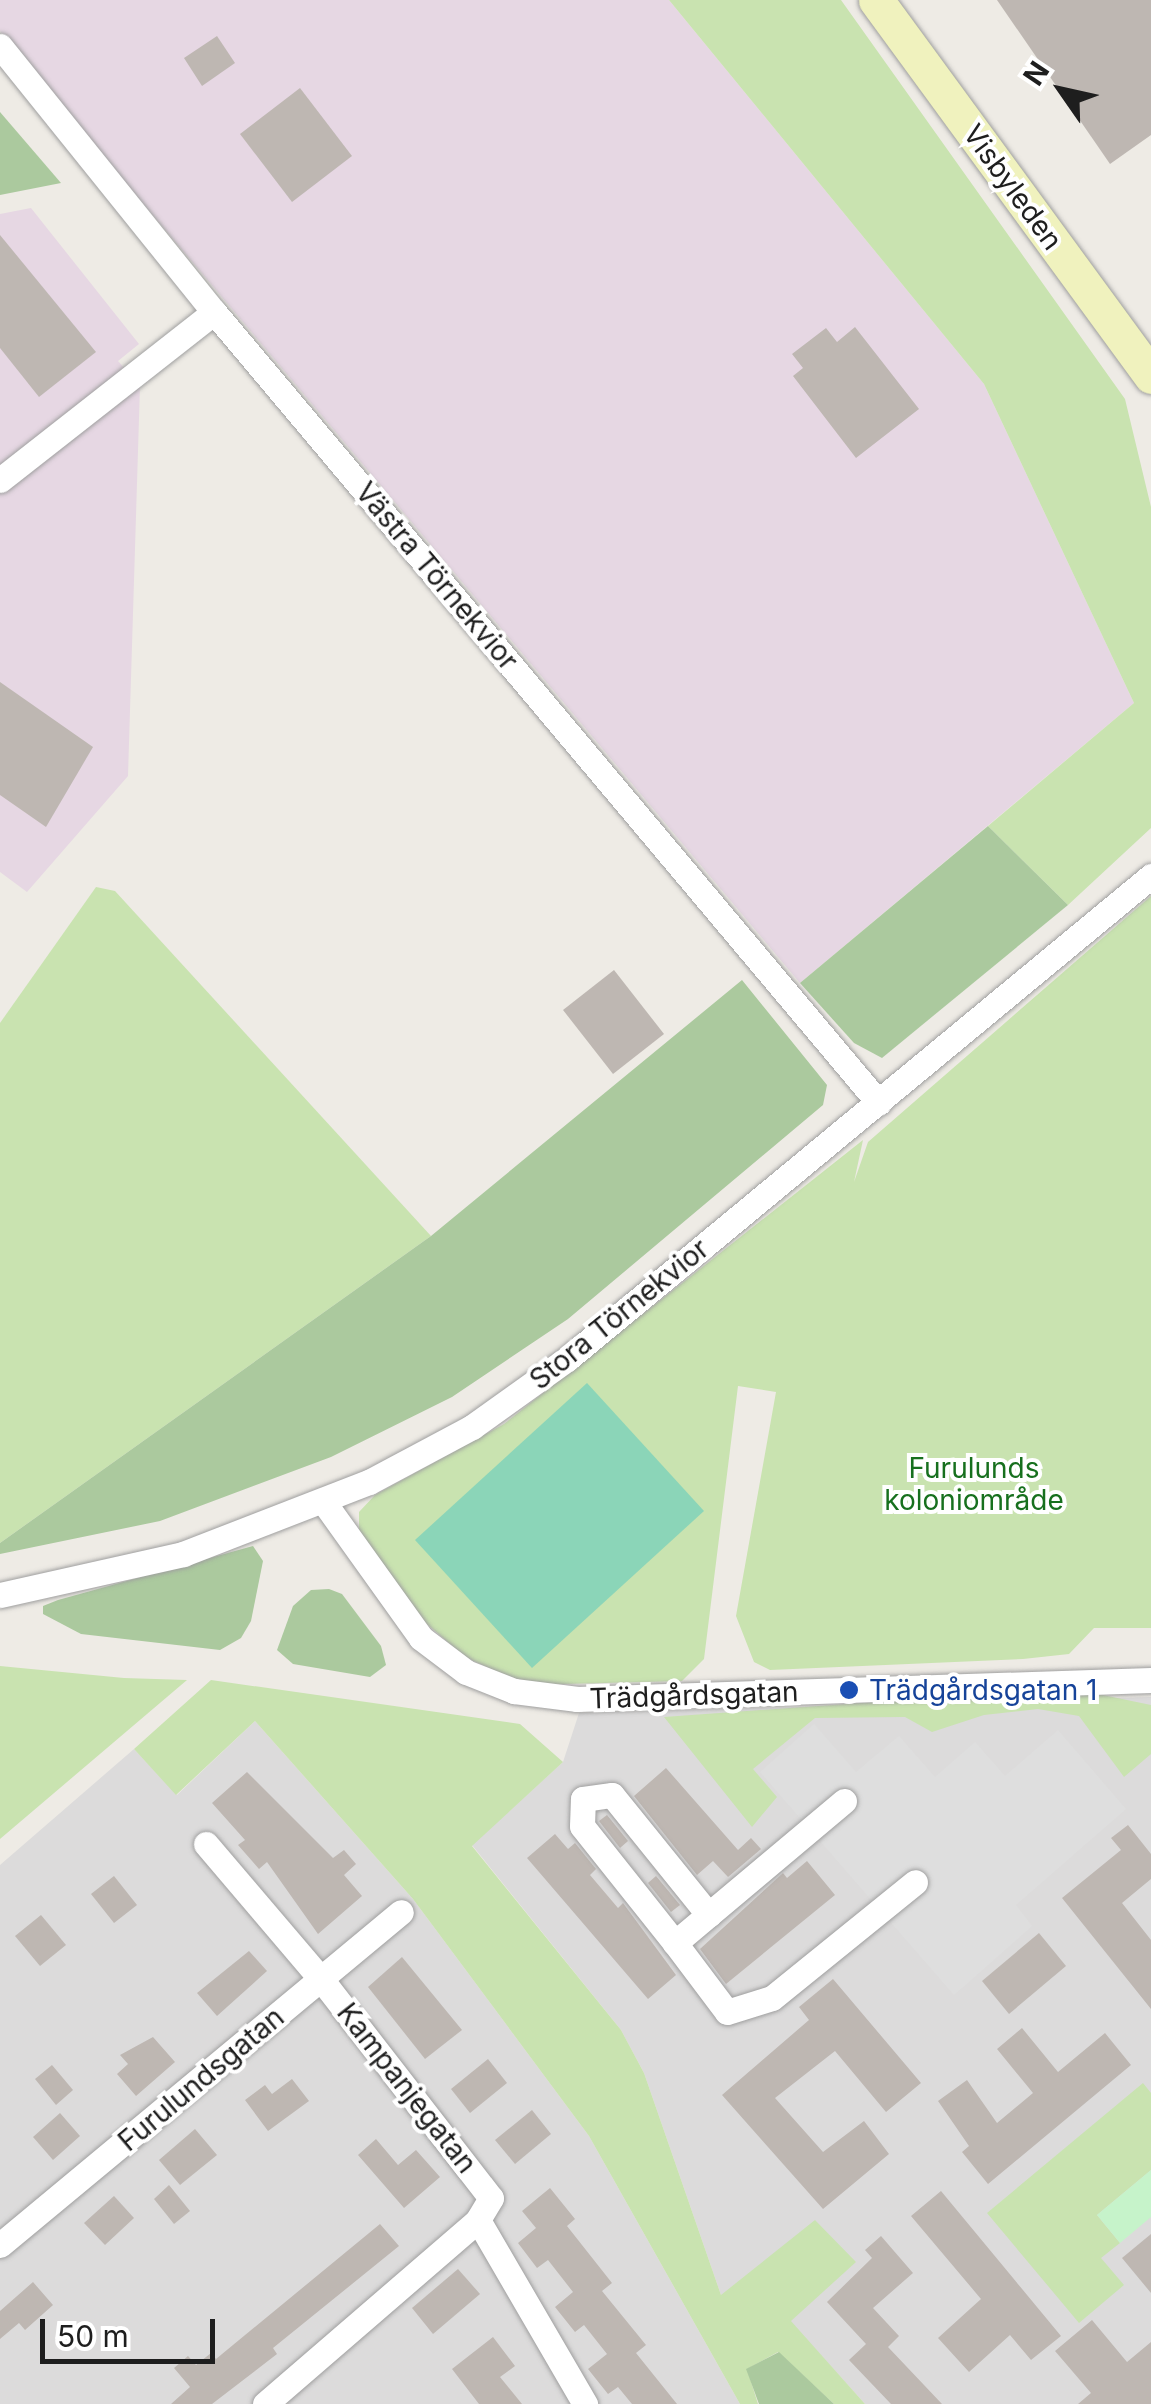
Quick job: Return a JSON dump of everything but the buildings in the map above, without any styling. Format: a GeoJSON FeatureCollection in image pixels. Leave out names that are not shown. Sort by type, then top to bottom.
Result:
{"type":"FeatureCollection","features":[{"type":"Feature","properties":{"kind":"main road","name":"Visbyleden"},"geometry":{"type":"LineString","coordinates":[[876,0],[1151,376]]}},
{"type":"Feature","properties":{"kind":"street","name":"Västra Törnekvior"},"geometry":{"type":"LineString","coordinates":[[0,46],[214,312],[879,1103]]}},
{"type":"Feature","properties":{"kind":"street"},"geometry":{"type":"LineString","coordinates":[[0,480],[214,312]]}},
{"type":"Feature","properties":{"kind":"street","name":"Stora Törnekvior"},"geometry":{"type":"LineString","coordinates":[[0,1595],[183,1554],[324,1501],[472,1427],[567,1360],[1151,876]]}},
{"type":"Feature","properties":{"kind":"street","name":"Trädgårdsgatan"},"geometry":{"type":"LineString","coordinates":[[324,1501],[421,1638],[466,1672],[514,1691],[578,1698],[1151,1680]]}},
{"type":"Feature","properties":{"kind":"street"},"geometry":{"type":"LineString","coordinates":[[709,1915],[612,1795],[584,1799],[582,1826],[728,2012],[772,1998],[916,1882]]}},
{"type":"Feature","properties":{"kind":"street"},"geometry":{"type":"LineString","coordinates":[[675,1944],[844,1801]]}},
{"type":"Feature","properties":{"kind":"street","name":"Kampanjegatan"},"geometry":{"type":"LineString","coordinates":[[206,1844],[322,1978],[491,2198],[478,2220],[585,2404]]}},
{"type":"Feature","properties":{"kind":"street","name":"Furulundsgatan"},"geometry":{"type":"LineString","coordinates":[[0,2245],[402,1912]]}},
{"type":"Feature","properties":{"kind":"street"},"geometry":{"type":"LineString","coordinates":[[265,2404],[478,2220]]}},
{"type":"Feature","properties":{"kind":"shaded area"},"geometry":{"type":"Polygon","coordinates":[[[0,0],[669,0],[984,384],[1134,703],[800,983],[22,60],[0,31],[0,0]]]}},
{"type":"Feature","properties":{"kind":"shaded area"},"geometry":{"type":"Polygon","coordinates":[[[31,208],[139,344],[118,361],[140,386],[128,776],[27,892],[0,872],[0,214],[31,208]]]}},
{"type":"Feature","properties":{"kind":"shaded area"},"geometry":{"type":"Polygon","coordinates":[[[1151,1697],[1151,2404],[865,2404],[790,2321],[721,2295],[644,2073],[621,2030],[472,1845],[563,1762],[579,1713],[1151,1697]]]}},
{"type":"Feature","properties":{"kind":"shaded area"},"geometry":{"type":"Polygon","coordinates":[[[255,1721],[413,1899],[589,2136],[740,2404],[0,2404],[0,1865],[134,1749],[177,1795],[255,1721]]]}},
{"type":"Feature","properties":{"kind":"shaded area"},"geometry":{"type":"Polygon","coordinates":[[[814,1724],[856,1772],[899,1736],[935,1777],[975,1742],[1005,1776],[1058,1730],[1126,1809],[1016,1905],[1032,1926],[954,1995],[760,1772],[814,1724]]]}},
{"type":"Feature","properties":{"kind":"green space"},"geometry":{"type":"Polygon","coordinates":[[[669,0],[841,0],[1125,399],[1151,507],[1151,828],[1068,905],[988,826],[1134,703],[984,384],[669,0]]]}},
{"type":"Feature","properties":{"kind":"green space"},"geometry":{"type":"Polygon","coordinates":[[[0,112],[61,183],[0,195],[0,112]]]}},
{"type":"Feature","properties":{"kind":"green space"},"geometry":{"type":"Polygon","coordinates":[[[988,826],[1068,905],[882,1058],[854,1043],[800,983],[988,826]]]}},
{"type":"Feature","properties":{"kind":"green space"},"geometry":{"type":"Polygon","coordinates":[[[96,887],[115,891],[431,1236],[0,1543],[0,1023],[96,887]]]}},
{"type":"Feature","properties":{"kind":"green space","name":"Furulunds koloniområde"},"geometry":{"type":"Polygon","coordinates":[[[1151,896],[1151,1628],[1094,1628],[1069,1654],[1023,1659],[770,1670],[754,1662],[736,1616],[776,1392],[738,1386],[704,1659],[682,1681],[526,1685],[465,1657],[412,1611],[359,1532],[359,1512],[375,1495],[504,1424],[863,1140],[854,1182],[868,1142],[1151,896]]]}},
{"type":"Feature","properties":{"kind":"green space"},"geometry":{"type":"Polygon","coordinates":[[[742,980],[827,1085],[823,1105],[568,1319],[452,1397],[331,1457],[160,1521],[0,1554],[0,1543],[431,1236],[742,980]]]}},
{"type":"Feature","properties":{"kind":"green space"},"geometry":{"type":"Polygon","coordinates":[[[587,1383],[704,1511],[532,1668],[415,1540],[587,1383]]]}},
{"type":"Feature","properties":{"kind":"green space"},"geometry":{"type":"Polygon","coordinates":[[[253,1546],[263,1561],[251,1621],[241,1638],[220,1650],[81,1634],[43,1614],[43,1606],[58,1600],[253,1546]]]}},
{"type":"Feature","properties":{"kind":"green space"},"geometry":{"type":"Polygon","coordinates":[[[329,1589],[342,1594],[381,1646],[386,1665],[370,1677],[293,1664],[277,1650],[293,1606],[311,1590],[329,1589]]]}},
{"type":"Feature","properties":{"kind":"green space"},"geometry":{"type":"Polygon","coordinates":[[[0,1666],[124,1678],[187,1680],[0,1839],[0,1666]]]}},
{"type":"Feature","properties":{"kind":"green space"},"geometry":{"type":"Polygon","coordinates":[[[211,1680],[520,1724],[563,1762],[472,1846],[621,2030],[644,2073],[721,2295],[815,2220],[856,2262],[791,2321],[865,2404],[834,2404],[778,2352],[747,2369],[758,2404],[740,2404],[589,2136],[413,1899],[255,1721],[176,1795],[134,1749],[211,1680]]]}},
{"type":"Feature","properties":{"kind":"green space"},"geometry":{"type":"Polygon","coordinates":[[[1069,1688],[1151,1705],[1151,1754],[1124,1777],[1079,1716],[1038,1709],[984,1715],[932,1732],[905,1717],[815,1718],[753,1769],[777,1797],[752,1827],[664,1717],[1069,1688]]]}},
{"type":"Feature","properties":{"kind":"green space"},"geometry":{"type":"Polygon","coordinates":[[[1143,2083],[1151,2093],[1151,2170],[1097,2215],[1120,2243],[1101,2258],[1124,2285],[1079,2323],[987,2213],[1143,2083]]]}},
{"type":"Feature","properties":{"kind":"green space"},"geometry":{"type":"Polygon","coordinates":[[[1151,2170],[1151,2217],[1120,2243],[1097,2215],[1151,2170]]]}},
{"type":"Feature","properties":{"kind":"green space"},"geometry":{"type":"Polygon","coordinates":[[[779,2352],[834,2404],[759,2404],[746,2369],[779,2352]]]}},
{"type":"Feature","properties":{"kind":"place","name":"Trädgårdsgatan 1"},"geometry":{"type":"Point","coordinates":[849,1690]}}]}
